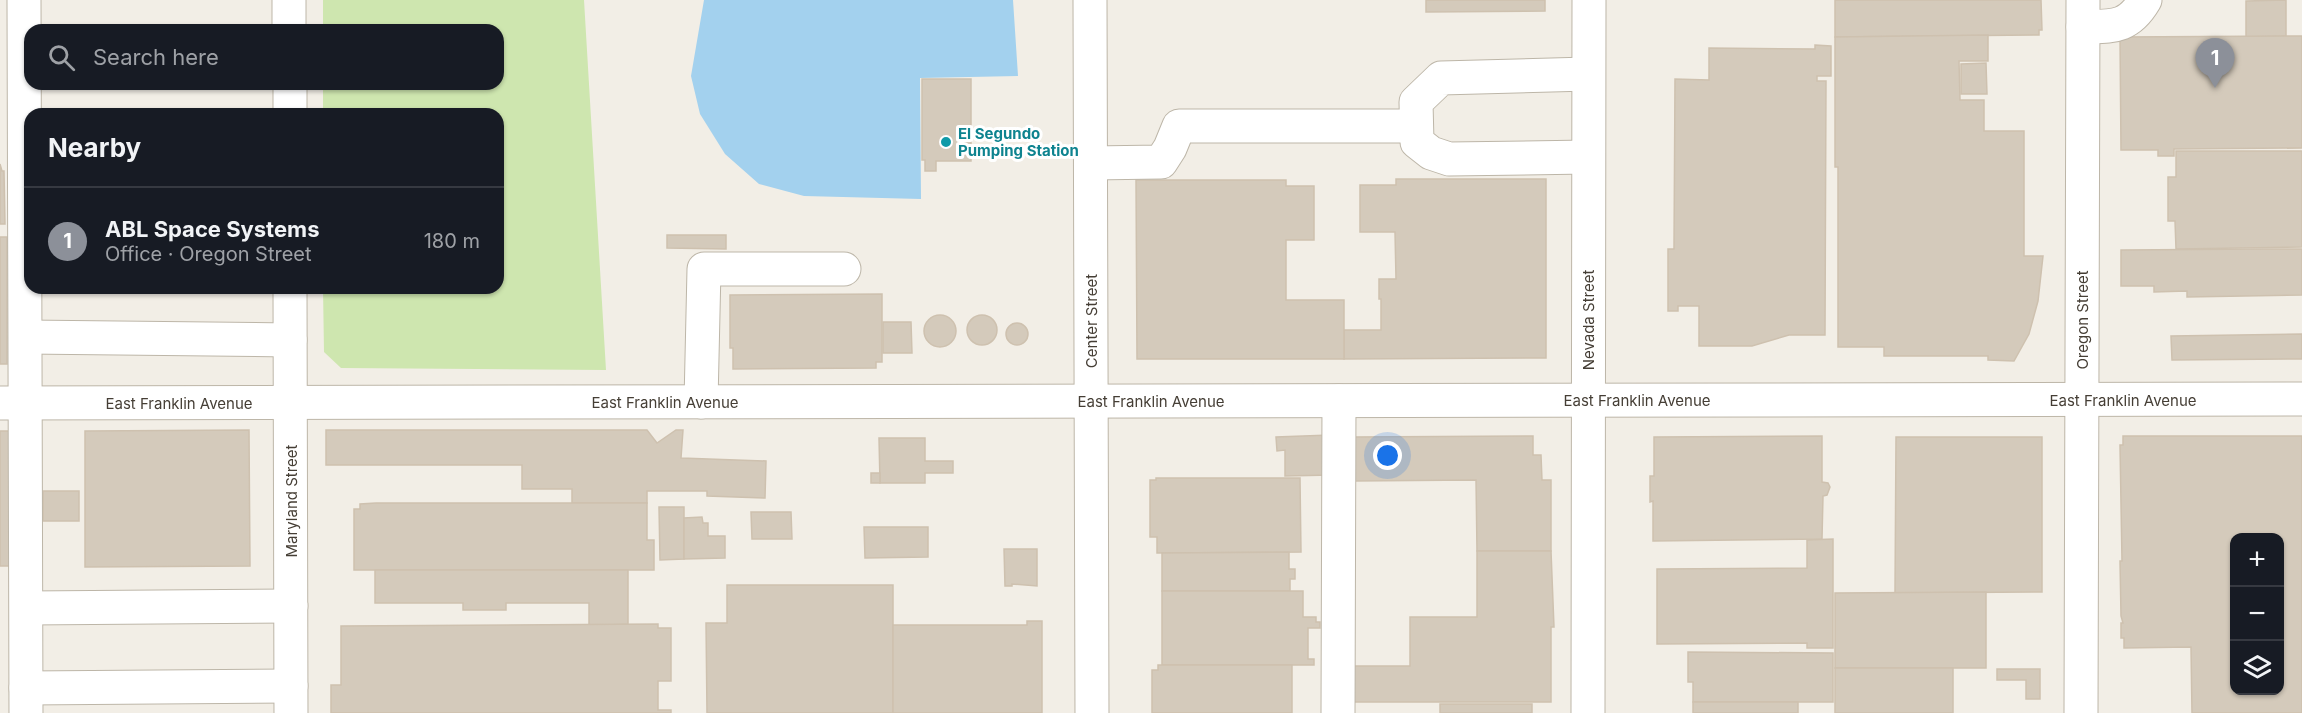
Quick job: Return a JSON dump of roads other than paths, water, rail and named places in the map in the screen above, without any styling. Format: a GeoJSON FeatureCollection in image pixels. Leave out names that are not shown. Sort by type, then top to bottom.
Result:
{"type":"FeatureCollection","features":[{"type":"Feature","properties":{"kind":"street"},"geometry":{"type":"LineString","coordinates":[[24,0],[26,24]]}},
{"type":"Feature","properties":{"kind":"street"},"geometry":{"type":"LineString","coordinates":[[289,0],[289,24]]}},
{"type":"Feature","properties":{"kind":"street","name":"Center Street"},"geometry":{"type":"LineString","coordinates":[[1090,0],[1092,713]]}},
{"type":"Feature","properties":{"kind":"street","name":"Nevada Street"},"geometry":{"type":"LineString","coordinates":[[1588,713],[1589,0]]}},
{"type":"Feature","properties":{"kind":"street"},"geometry":{"type":"LineString","coordinates":[[2083,14],[2119,26],[2132,17],[2145,0]]}},
{"type":"Feature","properties":{"kind":"street","name":"Oregon Street"},"geometry":{"type":"LineString","coordinates":[[2081,713],[2083,14]]}},
{"type":"Feature","properties":{"kind":"street"},"geometry":{"type":"LineString","coordinates":[[1588,74],[1441,78],[1416,102],[1417,142],[1431,153],[1449,159],[1588,158]]}},
{"type":"Feature","properties":{"kind":"street"},"geometry":{"type":"LineString","coordinates":[[27,90],[27,108]]}},
{"type":"Feature","properties":{"kind":"street"},"geometry":{"type":"LineString","coordinates":[[290,90],[290,108]]}},
{"type":"Feature","properties":{"kind":"street"},"geometry":{"type":"LineString","coordinates":[[1091,163],[1161,162],[1179,126],[1416,126]]}},
{"type":"Feature","properties":{"kind":"street"},"geometry":{"type":"LineString","coordinates":[[700,402],[704,269],[844,269]]}},
{"type":"Feature","properties":{"kind":"street"},"geometry":{"type":"LineString","coordinates":[[26,294],[26,337],[13,403],[27,608],[26,701],[291,700]]}},
{"type":"Feature","properties":{"kind":"street","name":"Maryland Street"},"geometry":{"type":"LineString","coordinates":[[290,294],[291,700]]}},
{"type":"Feature","properties":{"kind":"street"},"geometry":{"type":"LineString","coordinates":[[26,337],[290,340]]}},
{"type":"Feature","properties":{"kind":"street","name":"East Franklin Avenue"},"geometry":{"type":"LineString","coordinates":[[13,403],[2302,399]]}},
{"type":"Feature","properties":{"kind":"street"},"geometry":{"type":"LineString","coordinates":[[1338,713],[1339,401]]}},
{"type":"Feature","properties":{"kind":"street"},"geometry":{"type":"LineString","coordinates":[[27,608],[291,606]]}},
{"type":"Feature","properties":{"kind":"water"},"geometry":{"type":"Polygon","coordinates":[[[704,0],[1013,0],[1018,76],[920,78],[921,199],[804,196],[759,184],[725,154],[700,114],[691,76],[704,0]]]}},
{"type":"Feature","properties":{"kind":"place","name":"ABL Space Systems"},"geometry":{"type":"Point","coordinates":[2215,88]}},
{"type":"Feature","properties":{"kind":"place","name":"El Segundo Pumping Station"},"geometry":{"type":"Point","coordinates":[946,142]}}]}
